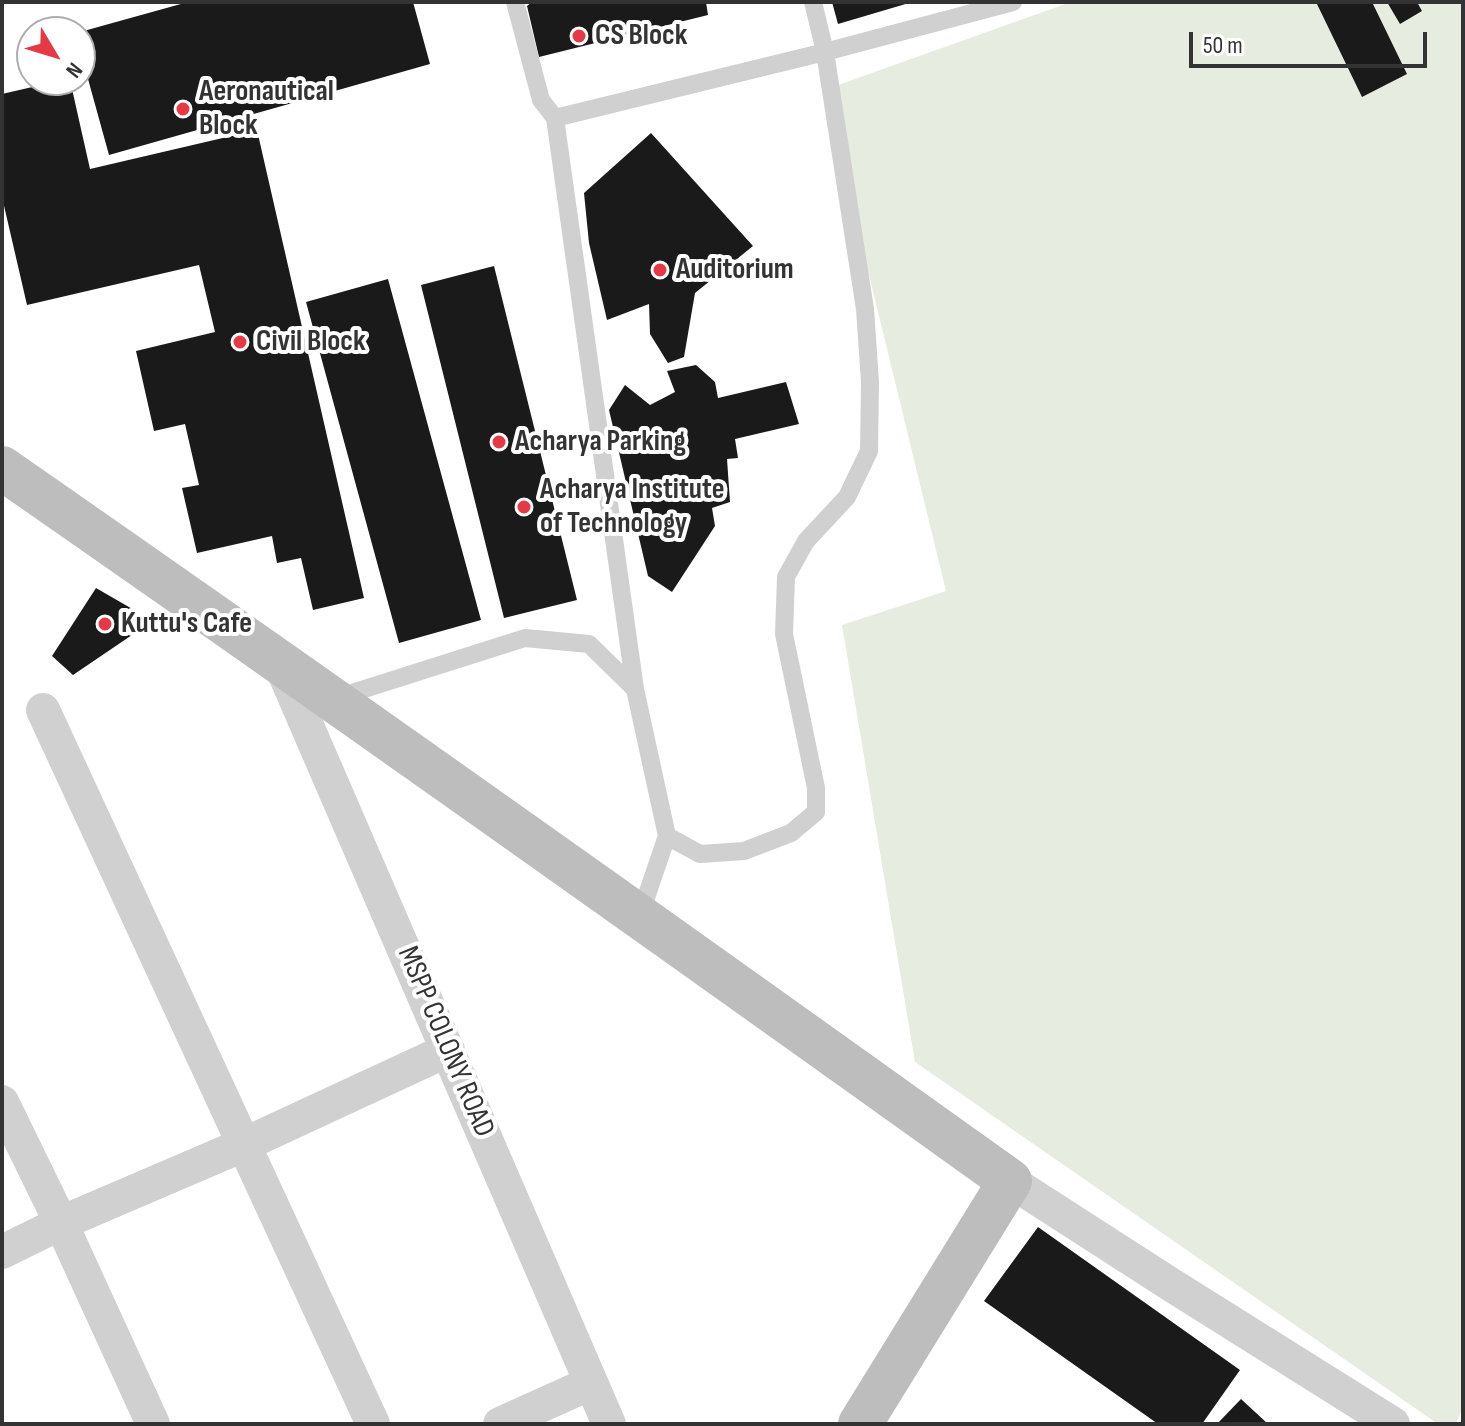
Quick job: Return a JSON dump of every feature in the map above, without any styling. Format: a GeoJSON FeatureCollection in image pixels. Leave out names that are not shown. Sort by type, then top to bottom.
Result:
{"type":"FeatureCollection","features":[{"type":"Feature","properties":{"kind":"street"},"geometry":{"type":"LineString","coordinates":[[2,468],[334,698],[1010,1181],[1393,1424]]}},
{"type":"Feature","properties":{"kind":"street","name":"MSPP COLONY ROAD"},"geometry":{"type":"LineString","coordinates":[[279,660],[609,1424]]}},
{"type":"Feature","properties":{"kind":"street"},"geometry":{"type":"LineString","coordinates":[[43,710],[373,1424]]}},
{"type":"Feature","properties":{"kind":"street"},"geometry":{"type":"LineString","coordinates":[[2,1252],[448,1050]]}},
{"type":"Feature","properties":{"kind":"street"},"geometry":{"type":"LineString","coordinates":[[2,1102],[153,1424]]}},
{"type":"Feature","properties":{"kind":"street"},"geometry":{"type":"LineString","coordinates":[[860,1424],[1010,1181]]}},
{"type":"Feature","properties":{"kind":"street"},"geometry":{"type":"LineString","coordinates":[[500,1424],[591,1383]]}},
{"type":"Feature","properties":{"kind":"lane"},"geometry":{"type":"LineString","coordinates":[[515,2],[541,100],[555,118],[635,689],[667,836],[640,915]]}},
{"type":"Feature","properties":{"kind":"lane"},"geometry":{"type":"LineString","coordinates":[[667,836],[700,854],[744,851],[791,833],[816,812],[816,788],[784,634],[786,577],[806,541],[847,497],[869,451],[870,382],[865,309],[825,52],[813,2]]}},
{"type":"Feature","properties":{"kind":"lane"},"geometry":{"type":"LineString","coordinates":[[555,118],[1013,2]]}},
{"type":"Feature","properties":{"kind":"lane"},"geometry":{"type":"LineString","coordinates":[[334,698],[525,638],[589,644],[635,689]]}},
{"type":"Feature","properties":{"kind":"shaded area"},"geometry":{"type":"Polygon","coordinates":[[[1071,2],[1463,2],[1463,1407],[1456,1424],[1438,1424],[915,1062],[842,625],[946,591],[824,90],[1071,2]]]}},
{"type":"Feature","properties":{"kind":"building","name":"Aeronautical Block"},"geometry":{"type":"Polygon","coordinates":[[[188,2],[413,2],[430,64],[109,155],[93,96],[96,96],[96,28],[188,2]]]}},
{"type":"Feature","properties":{"kind":"building","name":"CS Block"},"geometry":{"type":"Polygon","coordinates":[[[532,2],[706,2],[708,15],[539,57],[527,6],[532,2]]]}},
{"type":"Feature","properties":{"kind":"building"},"geometry":{"type":"Polygon","coordinates":[[[832,2],[909,2],[909,3],[838,24],[832,2]]]}},
{"type":"Feature","properties":{"kind":"building"},"geometry":{"type":"Polygon","coordinates":[[[1316,2],[1372,2],[1407,74],[1362,97],[1316,2]]]}},
{"type":"Feature","properties":{"kind":"building"},"geometry":{"type":"Polygon","coordinates":[[[1387,2],[1417,2],[1422,11],[1400,24],[1387,2]]]}},
{"type":"Feature","properties":{"kind":"building","name":"Civil Block"},"geometry":{"type":"Polygon","coordinates":[[[16,91],[16,96],[74,96],[90,169],[257,130],[364,598],[313,610],[301,558],[277,563],[272,536],[197,553],[182,488],[199,485],[185,424],[154,431],[136,351],[215,332],[199,265],[27,305],[2,197],[2,94],[16,91]]]}},
{"type":"Feature","properties":{"kind":"building","name":"Auditorium"},"geometry":{"type":"Polygon","coordinates":[[[651,133],[753,246],[695,293],[684,357],[668,363],[650,334],[649,304],[607,320],[589,243],[584,193],[651,133]]]}},
{"type":"Feature","properties":{"kind":"building","name":"Acharya Parking"},"geometry":{"type":"Polygon","coordinates":[[[494,266],[577,600],[504,618],[421,285],[494,266]]]}},
{"type":"Feature","properties":{"kind":"building"},"geometry":{"type":"Polygon","coordinates":[[[388,279],[481,620],[399,643],[306,302],[388,279]]]}},
{"type":"Feature","properties":{"kind":"building"},"geometry":{"type":"Polygon","coordinates":[[[696,365],[715,382],[718,398],[786,382],[799,424],[735,439],[738,458],[727,459],[730,502],[712,508],[715,526],[672,592],[648,576],[609,410],[625,385],[650,405],[675,392],[667,371],[696,365]]]}},
{"type":"Feature","properties":{"kind":"building","name":"Kuttu's Cafe"},"geometry":{"type":"Polygon","coordinates":[[[96,588],[141,614],[132,635],[73,675],[52,656],[96,588]]]}},
{"type":"Feature","properties":{"kind":"building"},"geometry":{"type":"Polygon","coordinates":[[[1038,1227],[1240,1370],[1202,1424],[1158,1424],[984,1301],[1038,1227]]]}},
{"type":"Feature","properties":{"kind":"building"},"geometry":{"type":"Polygon","coordinates":[[[1241,1399],[1268,1424],[1217,1424],[1241,1399]]]}},
{"type":"Feature","properties":{"kind":"place","name":"CS Block"},"geometry":{"type":"Point","coordinates":[579,36]}},
{"type":"Feature","properties":{"kind":"place","name":"Aeronautical Block"},"geometry":{"type":"Point","coordinates":[183,109]}},
{"type":"Feature","properties":{"kind":"place","name":"Auditorium"},"geometry":{"type":"Point","coordinates":[660,270]}},
{"type":"Feature","properties":{"kind":"place","name":"Civil Block"},"geometry":{"type":"Point","coordinates":[240,342]}},
{"type":"Feature","properties":{"kind":"place","name":"Acharya Parking"},"geometry":{"type":"Point","coordinates":[499,442]}},
{"type":"Feature","properties":{"kind":"place","name":"Acharya Institute of Technology"},"geometry":{"type":"Point","coordinates":[524,507]}},
{"type":"Feature","properties":{"kind":"place","name":"Kuttu's Cafe"},"geometry":{"type":"Point","coordinates":[105,624]}}]}
